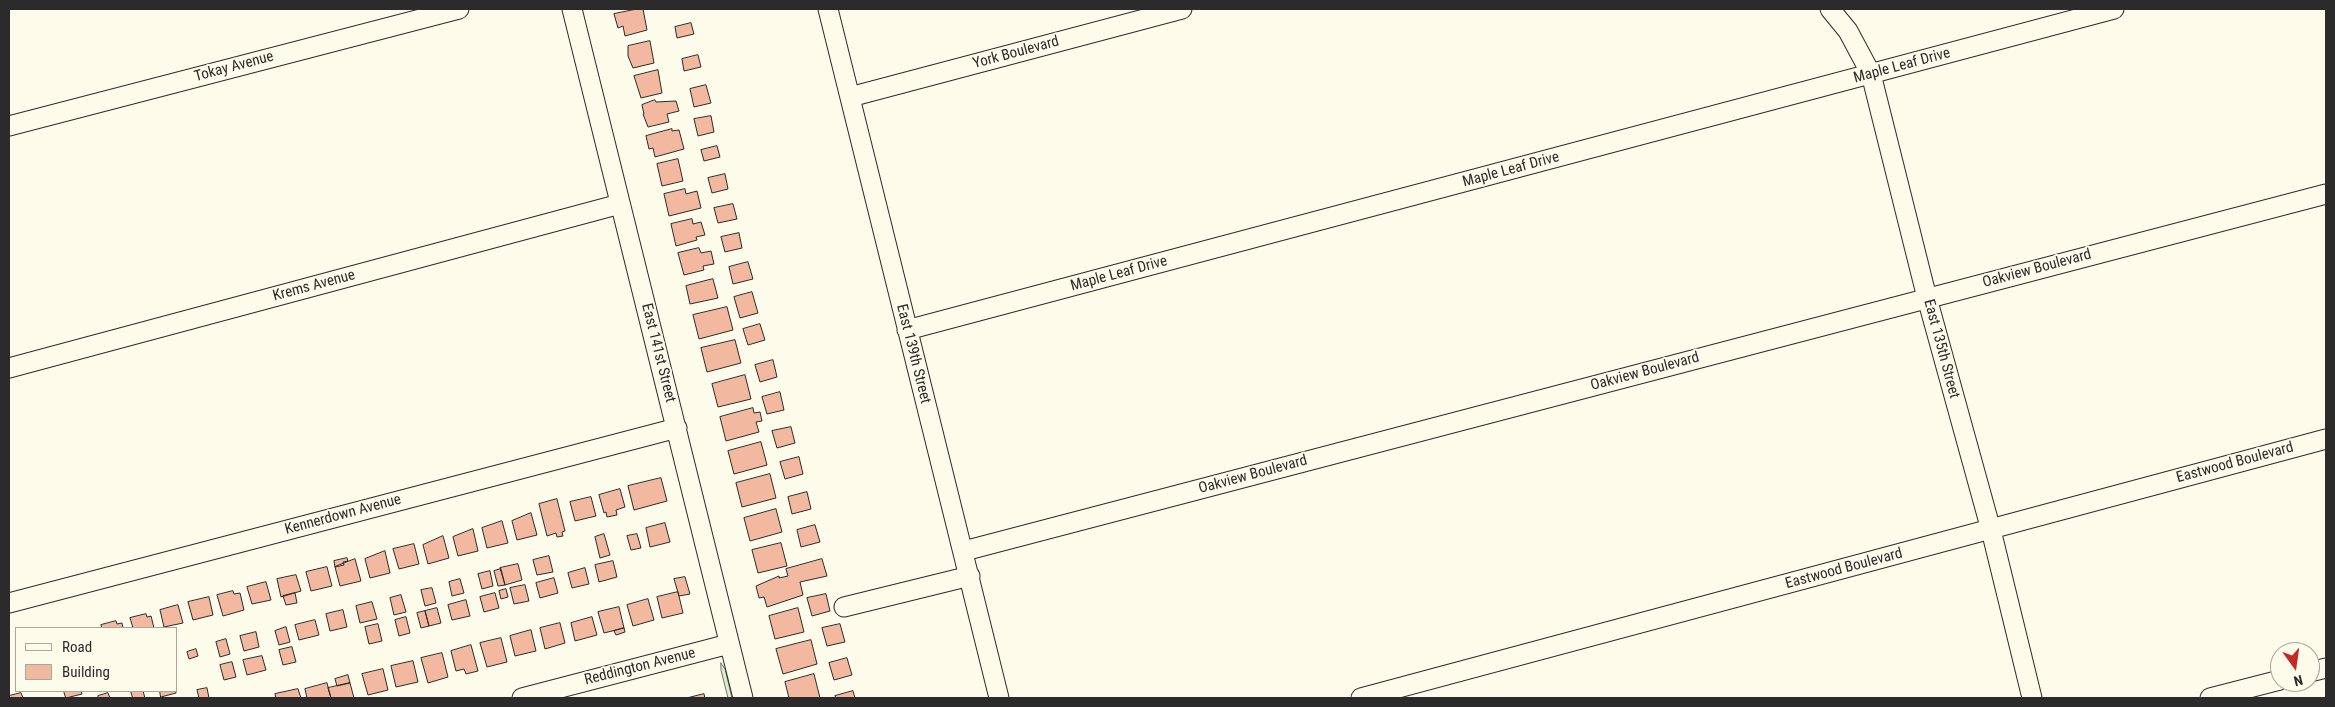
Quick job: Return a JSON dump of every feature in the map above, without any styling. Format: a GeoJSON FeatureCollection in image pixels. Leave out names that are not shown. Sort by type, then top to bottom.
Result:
{"type":"FeatureCollection","features":[{"type":"Feature","properties":{"kind":"street","name":"Tokay Avenue"},"geometry":{"type":"LineString","coordinates":[[9,126],[458,9]]}},
{"type":"Feature","properties":{"kind":"street","name":"East 141st Street"},"geometry":{"type":"LineString","coordinates":[[572,9],[743,698]]}},
{"type":"Feature","properties":{"kind":"street","name":"East 139th Street"},"geometry":{"type":"LineString","coordinates":[[828,9],[999,698]]}},
{"type":"Feature","properties":{"kind":"street","name":"York Boulevard"},"geometry":{"type":"LineString","coordinates":[[850,96],[1182,9]]}},
{"type":"Feature","properties":{"kind":"street","name":"East 135th Street"},"geometry":{"type":"LineString","coordinates":[[1830,9],[1848,31],[1871,74],[1927,298],[1990,530],[2032,698]]}},
{"type":"Feature","properties":{"kind":"street","name":"Maple Leaf Drive"},"geometry":{"type":"LineString","coordinates":[[907,330],[2114,9]]}},
{"type":"Feature","properties":{"kind":"street","name":"Oakview Boulevard"},"geometry":{"type":"LineString","coordinates":[[964,551],[2326,194]]}},
{"type":"Feature","properties":{"kind":"street","name":"Krems Avenue"},"geometry":{"type":"LineString","coordinates":[[9,368],[620,204]]}},
{"type":"Feature","properties":{"kind":"street","name":"Kennerdown Avenue"},"geometry":{"type":"LineString","coordinates":[[9,603],[676,428]]}},
{"type":"Feature","properties":{"kind":"street","name":"Eastwood Boulevard"},"geometry":{"type":"LineString","coordinates":[[1361,698],[2326,438]]}},
{"type":"Feature","properties":{"kind":"street"},"geometry":{"type":"LineString","coordinates":[[844,607],[970,576]]}},
{"type":"Feature","properties":{"kind":"street","name":"Reddington Avenue"},"geometry":{"type":"LineString","coordinates":[[522,698],[730,644]]}},
{"type":"Feature","properties":{"kind":"street"},"geometry":{"type":"LineString","coordinates":[[2210,698],[2270,683]]}},
{"type":"Feature","properties":{"kind":"green space"},"geometry":{"type":"Polygon","coordinates":[[[721,663],[725,669],[732,698],[728,698],[721,663]]]}},
{"type":"Feature","properties":{"kind":"building"},"geometry":{"type":"Polygon","coordinates":[[[643,9],[647,30],[625,36],[623,26],[618,28],[614,14],[643,9]]]}},
{"type":"Feature","properties":{"kind":"building"},"geometry":{"type":"Polygon","coordinates":[[[691,23],[694,34],[677,38],[675,27],[691,23]]]}},
{"type":"Feature","properties":{"kind":"building"},"geometry":{"type":"Polygon","coordinates":[[[650,41],[654,63],[633,68],[628,56],[628,46],[650,41]]]}},
{"type":"Feature","properties":{"kind":"building"},"geometry":{"type":"Polygon","coordinates":[[[698,55],[701,67],[684,71],[682,59],[698,55]]]}},
{"type":"Feature","properties":{"kind":"building"},"geometry":{"type":"Polygon","coordinates":[[[658,70],[662,93],[641,98],[634,76],[658,70]]]}},
{"type":"Feature","properties":{"kind":"building"},"geometry":{"type":"Polygon","coordinates":[[[706,85],[711,103],[694,107],[690,89],[706,85]]]}},
{"type":"Feature","properties":{"kind":"building"},"geometry":{"type":"Polygon","coordinates":[[[655,100],[656,102],[676,101],[679,111],[667,114],[669,122],[648,127],[642,105],[655,100]]]}},
{"type":"Feature","properties":{"kind":"building"},"geometry":{"type":"Polygon","coordinates":[[[711,116],[714,132],[698,136],[694,119],[711,116]]]}},
{"type":"Feature","properties":{"kind":"building"},"geometry":{"type":"Polygon","coordinates":[[[672,129],[672,131],[679,130],[684,149],[655,157],[653,148],[649,149],[646,136],[672,129]]]}},
{"type":"Feature","properties":{"kind":"building"},"geometry":{"type":"Polygon","coordinates":[[[717,146],[720,157],[704,161],[701,150],[717,146]]]}},
{"type":"Feature","properties":{"kind":"building"},"geometry":{"type":"Polygon","coordinates":[[[678,159],[683,181],[662,186],[657,164],[678,159]]]}},
{"type":"Feature","properties":{"kind":"building"},"geometry":{"type":"Polygon","coordinates":[[[725,174],[728,189],[712,193],[708,178],[725,174]]]}},
{"type":"Feature","properties":{"kind":"building"},"geometry":{"type":"Polygon","coordinates":[[[685,189],[686,194],[697,191],[701,208],[669,216],[664,194],[685,189]]]}},
{"type":"Feature","properties":{"kind":"building"},"geometry":{"type":"Polygon","coordinates":[[[733,204],[737,219],[718,223],[714,208],[733,204]]]}},
{"type":"Feature","properties":{"kind":"building"},"geometry":{"type":"Polygon","coordinates":[[[692,219],[693,224],[701,222],[705,235],[696,237],[697,240],[676,246],[671,224],[692,219]]]}},
{"type":"Feature","properties":{"kind":"building"},"geometry":{"type":"Polygon","coordinates":[[[739,233],[742,248],[725,252],[721,237],[739,233]]]}},
{"type":"Feature","properties":{"kind":"building"},"geometry":{"type":"Polygon","coordinates":[[[699,248],[701,253],[711,251],[714,264],[703,266],[704,270],[684,275],[678,253],[699,248]]]}},
{"type":"Feature","properties":{"kind":"building"},"geometry":{"type":"Polygon","coordinates":[[[748,262],[753,279],[733,284],[729,267],[748,262]]]}},
{"type":"Feature","properties":{"kind":"building"},"geometry":{"type":"Polygon","coordinates":[[[713,279],[718,298],[690,304],[686,286],[713,279]]]}},
{"type":"Feature","properties":{"kind":"building"},"geometry":{"type":"Polygon","coordinates":[[[752,292],[758,313],[740,318],[734,297],[752,292]]]}},
{"type":"Feature","properties":{"kind":"building"},"geometry":{"type":"Polygon","coordinates":[[[727,307],[733,330],[699,339],[693,315],[727,307]]]}},
{"type":"Feature","properties":{"kind":"building"},"geometry":{"type":"Polygon","coordinates":[[[760,324],[765,340],[748,345],[743,329],[760,324]]]}},
{"type":"Feature","properties":{"kind":"building"},"geometry":{"type":"Polygon","coordinates":[[[735,340],[741,363],[707,372],[701,348],[735,340]]]}},
{"type":"Feature","properties":{"kind":"building"},"geometry":{"type":"Polygon","coordinates":[[[773,360],[777,377],[760,382],[755,365],[773,360]]]}},
{"type":"Feature","properties":{"kind":"building"},"geometry":{"type":"Polygon","coordinates":[[[745,375],[751,399],[718,407],[712,384],[745,375]]]}},
{"type":"Feature","properties":{"kind":"building"},"geometry":{"type":"Polygon","coordinates":[[[780,392],[784,410],[767,414],[762,397],[780,392]]]}},
{"type":"Feature","properties":{"kind":"building"},"geometry":{"type":"Polygon","coordinates":[[[753,408],[754,413],[760,412],[762,421],[756,422],[759,432],[726,441],[720,417],[753,408]]]}},
{"type":"Feature","properties":{"kind":"building"},"geometry":{"type":"Polygon","coordinates":[[[791,427],[795,443],[777,448],[772,431],[791,427]]]}},
{"type":"Feature","properties":{"kind":"building"},"geometry":{"type":"Polygon","coordinates":[[[761,442],[767,465],[734,474],[728,451],[761,442]]]}},
{"type":"Feature","properties":{"kind":"building"},"geometry":{"type":"Polygon","coordinates":[[[799,457],[803,474],[785,479],[780,462],[799,457]]]}},
{"type":"Feature","properties":{"kind":"building"},"geometry":{"type":"Polygon","coordinates":[[[770,474],[776,498],[742,507],[736,483],[770,474]]]}},
{"type":"Feature","properties":{"kind":"building"},"geometry":{"type":"Polygon","coordinates":[[[661,478],[667,501],[634,510],[628,486],[661,478]]]}},
{"type":"Feature","properties":{"kind":"building"},"geometry":{"type":"Polygon","coordinates":[[[620,489],[625,507],[616,510],[617,515],[607,517],[599,495],[620,489]]]}},
{"type":"Feature","properties":{"kind":"building"},"geometry":{"type":"Polygon","coordinates":[[[807,492],[811,509],[792,514],[788,497],[807,492]]]}},
{"type":"Feature","properties":{"kind":"building"},"geometry":{"type":"Polygon","coordinates":[[[591,497],[596,516],[575,521],[570,502],[591,497]]]}},
{"type":"Feature","properties":{"kind":"building"},"geometry":{"type":"Polygon","coordinates":[[[557,499],[565,531],[562,532],[563,536],[557,537],[556,533],[547,536],[539,504],[557,499]]]}},
{"type":"Feature","properties":{"kind":"building"},"geometry":{"type":"Polygon","coordinates":[[[776,509],[782,532],[750,541],[744,518],[776,509]]]}},
{"type":"Feature","properties":{"kind":"building"},"geometry":{"type":"Polygon","coordinates":[[[531,513],[537,535],[517,540],[512,521],[531,513]]]}},
{"type":"Feature","properties":{"kind":"building"},"geometry":{"type":"Polygon","coordinates":[[[502,521],[508,543],[487,548],[482,528],[502,521]]]}},
{"type":"Feature","properties":{"kind":"building"},"geometry":{"type":"Polygon","coordinates":[[[665,523],[670,542],[650,547],[646,528],[665,523]]]}},
{"type":"Feature","properties":{"kind":"building"},"geometry":{"type":"Polygon","coordinates":[[[815,525],[820,542],[801,547],[797,530],[815,525]]]}},
{"type":"Feature","properties":{"kind":"building"},"geometry":{"type":"Polygon","coordinates":[[[473,529],[478,551],[458,556],[453,537],[473,529]]]}},
{"type":"Feature","properties":{"kind":"building"},"geometry":{"type":"Polygon","coordinates":[[[604,534],[610,555],[600,558],[595,537],[604,534]]]}},
{"type":"Feature","properties":{"kind":"building"},"geometry":{"type":"Polygon","coordinates":[[[637,534],[641,548],[631,550],[627,536],[637,534]]]}},
{"type":"Feature","properties":{"kind":"building"},"geometry":{"type":"Polygon","coordinates":[[[443,536],[449,558],[428,564],[423,545],[443,536]]]}},
{"type":"Feature","properties":{"kind":"building"},"geometry":{"type":"Polygon","coordinates":[[[781,543],[787,566],[758,573],[752,550],[781,543]]]}},
{"type":"Feature","properties":{"kind":"building"},"geometry":{"type":"Polygon","coordinates":[[[414,544],[419,564],[399,569],[393,549],[414,544]]]}},
{"type":"Feature","properties":{"kind":"building"},"geometry":{"type":"Polygon","coordinates":[[[385,551],[390,573],[370,578],[365,559],[385,551]]]}},
{"type":"Feature","properties":{"kind":"building"},"geometry":{"type":"Polygon","coordinates":[[[549,556],[553,572],[537,575],[533,560],[549,556]]]}},
{"type":"Feature","properties":{"kind":"building"},"geometry":{"type":"Polygon","coordinates":[[[347,558],[348,561],[343,562],[344,565],[335,567],[334,561],[347,558]]]}},
{"type":"Feature","properties":{"kind":"building"},"geometry":{"type":"Polygon","coordinates":[[[355,559],[361,581],[340,586],[335,567],[355,559]]]}},
{"type":"Feature","properties":{"kind":"building"},"geometry":{"type":"Polygon","coordinates":[[[822,559],[827,576],[800,582],[803,595],[767,607],[764,597],[759,598],[756,586],[779,576],[779,578],[788,576],[786,569],[822,559]]]}},
{"type":"Feature","properties":{"kind":"building"},"geometry":{"type":"Polygon","coordinates":[[[613,561],[617,577],[599,582],[595,565],[613,561]]]}},
{"type":"Feature","properties":{"kind":"building"},"geometry":{"type":"Polygon","coordinates":[[[518,564],[522,580],[505,585],[500,568],[518,564]]]}},
{"type":"Feature","properties":{"kind":"building"},"geometry":{"type":"Polygon","coordinates":[[[327,567],[332,586],[311,591],[306,572],[327,567]]]}},
{"type":"Feature","properties":{"kind":"building"},"geometry":{"type":"Polygon","coordinates":[[[585,568],[589,584],[572,588],[568,573],[585,568]]]}},
{"type":"Feature","properties":{"kind":"building"},"geometry":{"type":"Polygon","coordinates":[[[501,569],[505,585],[498,586],[494,571],[501,569]]]}},
{"type":"Feature","properties":{"kind":"building"},"geometry":{"type":"Polygon","coordinates":[[[490,571],[493,586],[482,589],[478,574],[490,571]]]}},
{"type":"Feature","properties":{"kind":"building"},"geometry":{"type":"Polygon","coordinates":[[[296,575],[301,591],[281,597],[277,579],[296,575]]]}},
{"type":"Feature","properties":{"kind":"building"},"geometry":{"type":"Polygon","coordinates":[[[685,577],[690,594],[679,596],[674,579],[685,577]]]}},
{"type":"Feature","properties":{"kind":"building"},"geometry":{"type":"Polygon","coordinates":[[[554,578],[558,593],[540,598],[536,583],[554,578]]]}},
{"type":"Feature","properties":{"kind":"building"},"geometry":{"type":"Polygon","coordinates":[[[460,579],[464,593],[452,596],[449,582],[460,579]]]}},
{"type":"Feature","properties":{"kind":"building"},"geometry":{"type":"Polygon","coordinates":[[[266,582],[271,600],[252,604],[247,587],[266,582]]]}},
{"type":"Feature","properties":{"kind":"building"},"geometry":{"type":"Polygon","coordinates":[[[525,585],[529,601],[514,604],[510,588],[525,585]]]}},
{"type":"Feature","properties":{"kind":"building"},"geometry":{"type":"Polygon","coordinates":[[[432,588],[436,603],[425,606],[421,590],[432,588]]]}},
{"type":"Feature","properties":{"kind":"building"},"geometry":{"type":"Polygon","coordinates":[[[506,589],[508,597],[501,599],[499,591],[506,589]]]}},
{"type":"Feature","properties":{"kind":"building"},"geometry":{"type":"Polygon","coordinates":[[[233,591],[234,594],[240,593],[244,610],[223,616],[217,595],[233,591]]]}},
{"type":"Feature","properties":{"kind":"building"},"geometry":{"type":"Polygon","coordinates":[[[678,592],[683,613],[662,618],[657,597],[678,592]]]}},
{"type":"Feature","properties":{"kind":"building"},"geometry":{"type":"Polygon","coordinates":[[[295,593],[297,603],[286,605],[283,596],[295,593]]]}},
{"type":"Feature","properties":{"kind":"building"},"geometry":{"type":"Polygon","coordinates":[[[495,593],[499,608],[484,612],[480,597],[495,593]]]}},
{"type":"Feature","properties":{"kind":"building"},"geometry":{"type":"Polygon","coordinates":[[[826,594],[830,611],[812,616],[807,598],[826,594]]]}},
{"type":"Feature","properties":{"kind":"building"},"geometry":{"type":"Polygon","coordinates":[[[401,595],[406,612],[394,615],[390,598],[401,595]]]}},
{"type":"Feature","properties":{"kind":"building"},"geometry":{"type":"Polygon","coordinates":[[[209,597],[213,615],[193,620],[188,602],[209,597]]]}},
{"type":"Feature","properties":{"kind":"building"},"geometry":{"type":"Polygon","coordinates":[[[648,599],[654,620],[633,626],[627,605],[648,599]]]}},
{"type":"Feature","properties":{"kind":"building"},"geometry":{"type":"Polygon","coordinates":[[[466,600],[470,616],[452,620],[448,605],[466,600]]]}},
{"type":"Feature","properties":{"kind":"building"},"geometry":{"type":"Polygon","coordinates":[[[372,602],[377,619],[360,623],[356,606],[372,602]]]}},
{"type":"Feature","properties":{"kind":"building"},"geometry":{"type":"Polygon","coordinates":[[[178,605],[183,623],[164,627],[160,610],[178,605]]]}},
{"type":"Feature","properties":{"kind":"building"},"geometry":{"type":"Polygon","coordinates":[[[619,607],[624,628],[604,633],[598,612],[619,607]]]}},
{"type":"Feature","properties":{"kind":"building"},"geometry":{"type":"Polygon","coordinates":[[[437,608],[441,623],[429,626],[425,611],[437,608]]]}},
{"type":"Feature","properties":{"kind":"building"},"geometry":{"type":"Polygon","coordinates":[[[798,608],[804,632],[775,639],[769,616],[798,608]]]}},
{"type":"Feature","properties":{"kind":"building"},"geometry":{"type":"Polygon","coordinates":[[[343,610],[347,627],[330,631],[326,614],[343,610]]]}},
{"type":"Feature","properties":{"kind":"building"},"geometry":{"type":"Polygon","coordinates":[[[425,611],[429,626],[421,628],[417,613],[425,611]]]}},
{"type":"Feature","properties":{"kind":"building"},"geometry":{"type":"Polygon","coordinates":[[[146,614],[147,617],[151,616],[154,627],[133,627],[130,618],[146,614]]]}},
{"type":"Feature","properties":{"kind":"building"},"geometry":{"type":"Polygon","coordinates":[[[406,617],[410,633],[399,636],[395,620],[406,617]]]}},
{"type":"Feature","properties":{"kind":"building"},"geometry":{"type":"Polygon","coordinates":[[[592,617],[597,635],[575,641],[571,623],[592,617]]]}},
{"type":"Feature","properties":{"kind":"building"},"geometry":{"type":"Polygon","coordinates":[[[315,620],[319,635],[299,640],[295,625],[315,620]]]}},
{"type":"Feature","properties":{"kind":"building"},"geometry":{"type":"Polygon","coordinates":[[[116,621],[117,624],[122,623],[123,627],[102,627],[101,625],[116,621]]]}},
{"type":"Feature","properties":{"kind":"building"},"geometry":{"type":"Polygon","coordinates":[[[560,623],[565,643],[545,649],[540,628],[560,623]]]}},
{"type":"Feature","properties":{"kind":"building"},"geometry":{"type":"Polygon","coordinates":[[[378,624],[382,641],[369,644],[365,627],[378,624]]]}},
{"type":"Feature","properties":{"kind":"building"},"geometry":{"type":"Polygon","coordinates":[[[840,624],[845,642],[827,646],[822,628],[840,624]]]}},
{"type":"Feature","properties":{"kind":"building"},"geometry":{"type":"Polygon","coordinates":[[[286,627],[290,642],[279,645],[275,631],[286,627]]]}},
{"type":"Feature","properties":{"kind":"building"},"geometry":{"type":"Polygon","coordinates":[[[624,628],[625,632],[616,635],[614,631],[624,628]]]}},
{"type":"Feature","properties":{"kind":"building"},"geometry":{"type":"Polygon","coordinates":[[[531,630],[536,651],[515,656],[510,636],[531,630]]]}},
{"type":"Feature","properties":{"kind":"building"},"geometry":{"type":"Polygon","coordinates":[[[256,632],[259,647],[244,651],[240,636],[256,632]]]}},
{"type":"Feature","properties":{"kind":"building"},"geometry":{"type":"Polygon","coordinates":[[[501,638],[507,662],[487,667],[480,643],[501,638]]]}},
{"type":"Feature","properties":{"kind":"building"},"geometry":{"type":"Polygon","coordinates":[[[226,639],[230,654],[220,657],[216,642],[226,639]]]}},
{"type":"Feature","properties":{"kind":"building"},"geometry":{"type":"Polygon","coordinates":[[[811,640],[817,664],[783,674],[776,649],[811,640]]]}},
{"type":"Feature","properties":{"kind":"building"},"geometry":{"type":"Polygon","coordinates":[[[471,645],[478,671],[466,674],[464,669],[456,671],[451,651],[471,645]]]}},
{"type":"Feature","properties":{"kind":"building"},"geometry":{"type":"Polygon","coordinates":[[[292,647],[296,662],[283,665],[279,650],[292,647]]]}},
{"type":"Feature","properties":{"kind":"building"},"geometry":{"type":"Polygon","coordinates":[[[196,649],[198,656],[189,659],[187,652],[196,649]]]}},
{"type":"Feature","properties":{"kind":"building"},"geometry":{"type":"Polygon","coordinates":[[[442,653],[448,677],[428,683],[421,658],[442,653]]]}},
{"type":"Feature","properties":{"kind":"building"},"geometry":{"type":"Polygon","coordinates":[[[262,656],[266,670],[247,675],[243,660],[262,656]]]}},
{"type":"Feature","properties":{"kind":"building"},"geometry":{"type":"Polygon","coordinates":[[[847,658],[852,675],[834,680],[829,663],[847,658]]]}},
{"type":"Feature","properties":{"kind":"building"},"geometry":{"type":"Polygon","coordinates":[[[413,661],[418,682],[396,687],[391,666],[413,661]]]}},
{"type":"Feature","properties":{"kind":"building"},"geometry":{"type":"Polygon","coordinates":[[[232,662],[236,677],[224,680],[220,665],[232,662]]]}},
{"type":"Feature","properties":{"kind":"building"},"geometry":{"type":"Polygon","coordinates":[[[383,669],[388,690],[368,695],[362,674],[383,669]]]}},
{"type":"Feature","properties":{"kind":"building"},"geometry":{"type":"Polygon","coordinates":[[[814,674],[820,698],[789,698],[785,682],[814,674]]]}},
{"type":"Feature","properties":{"kind":"building"},"geometry":{"type":"Polygon","coordinates":[[[348,675],[350,683],[337,686],[335,679],[348,675]]]}},
{"type":"Feature","properties":{"kind":"building"},"geometry":{"type":"Polygon","coordinates":[[[327,683],[331,698],[307,698],[305,689],[327,683]]]}},
{"type":"Feature","properties":{"kind":"building"},"geometry":{"type":"Polygon","coordinates":[[[350,683],[354,698],[331,698],[328,688],[350,683]]]}},
{"type":"Feature","properties":{"kind":"building"},"geometry":{"type":"Polygon","coordinates":[[[207,688],[209,698],[199,698],[197,690],[207,688]]]}},
{"type":"Feature","properties":{"kind":"building"},"geometry":{"type":"Polygon","coordinates":[[[298,689],[301,698],[276,698],[275,694],[298,689]]]}},
{"type":"Feature","properties":{"kind":"building"},"geometry":{"type":"Polygon","coordinates":[[[853,691],[855,698],[836,698],[835,696],[853,691]]]}},
{"type":"Feature","properties":{"kind":"building"},"geometry":{"type":"Polygon","coordinates":[[[64,692],[81,692],[82,694],[66,698],[64,692]]]}},
{"type":"Feature","properties":{"kind":"building"},"geometry":{"type":"Polygon","coordinates":[[[131,692],[143,692],[145,698],[133,698],[131,692]]]}},
{"type":"Feature","properties":{"kind":"building"},"geometry":{"type":"Polygon","coordinates":[[[160,692],[176,692],[176,693],[161,697],[160,692]]]}},
{"type":"Feature","properties":{"kind":"building"},"geometry":{"type":"Polygon","coordinates":[[[21,693],[23,698],[9,698],[9,696],[21,693]]]}},
{"type":"Feature","properties":{"kind":"building"},"geometry":{"type":"Polygon","coordinates":[[[108,693],[110,698],[98,698],[98,696],[108,693]]]}},
{"type":"Feature","properties":{"kind":"building"},"geometry":{"type":"Polygon","coordinates":[[[704,694],[705,698],[687,698],[704,694]]]}}]}
